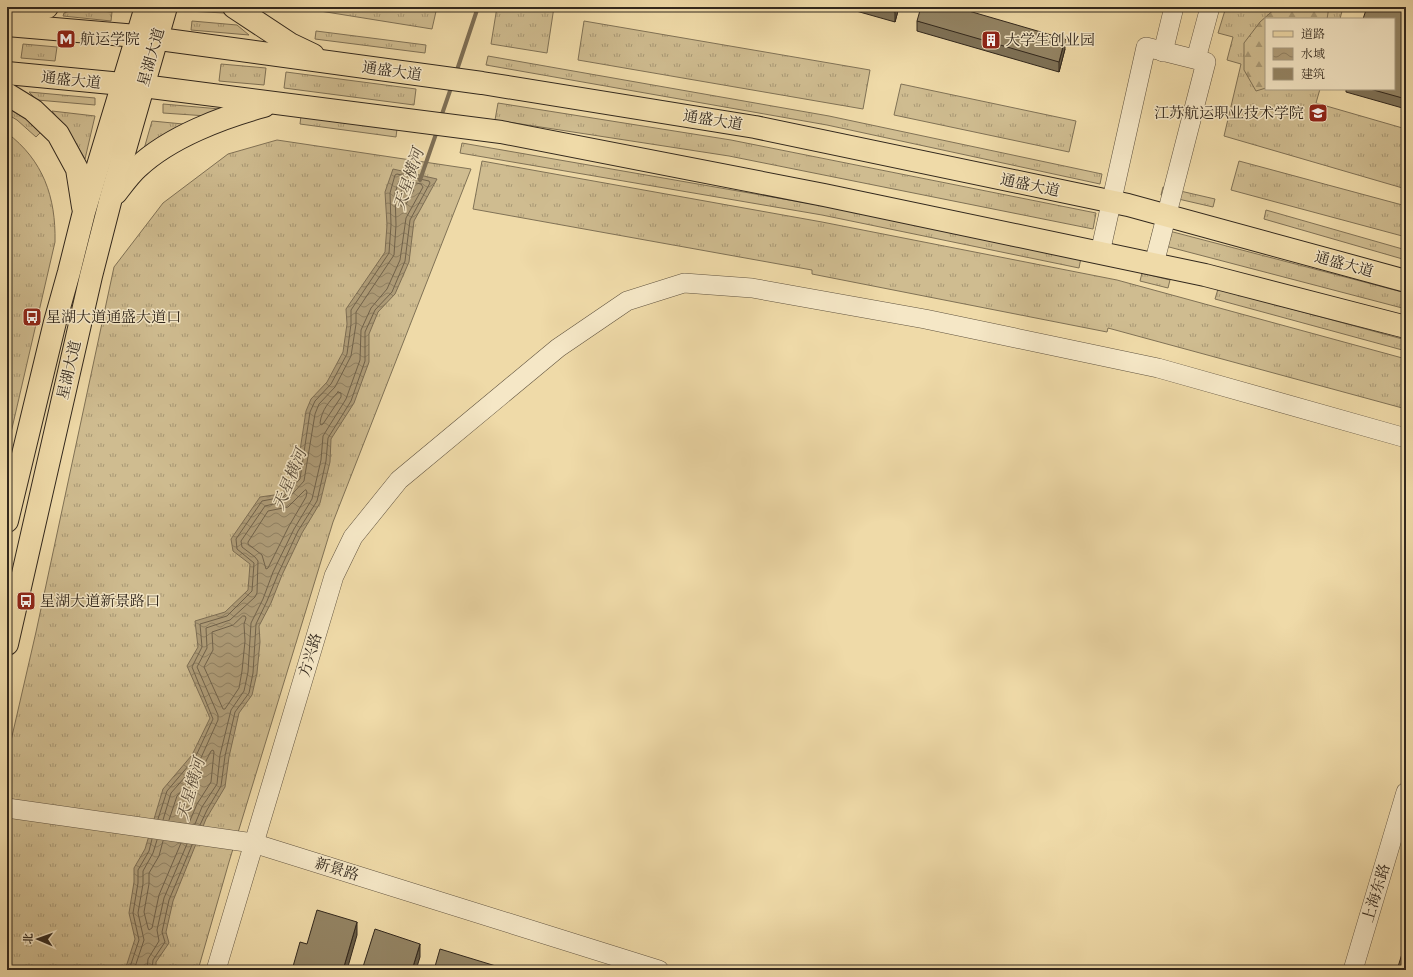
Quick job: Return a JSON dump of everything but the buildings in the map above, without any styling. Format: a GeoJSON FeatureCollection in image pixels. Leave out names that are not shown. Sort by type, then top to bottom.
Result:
{"type":"FeatureCollection","features":[{"type":"Feature","properties":{"kind":"main road"},"geometry":{"type":"LineString","coordinates":[[7,15],[47,7]]}},
{"type":"Feature","properties":{"kind":"main road","name":"星湖大道"},"geometry":{"type":"LineString","coordinates":[[146,7],[147,38]]}},
{"type":"Feature","properties":{"kind":"main road","name":"星湖大道"},"geometry":{"type":"LineString","coordinates":[[7,521],[55,322],[84,212],[132,85],[147,38],[166,7]]}},
{"type":"Feature","properties":{"kind":"main road"},"geometry":{"type":"LineString","coordinates":[[234,7],[290,44],[328,62]]}},
{"type":"Feature","properties":{"kind":"main road","name":"通盛大道"},"geometry":{"type":"LineString","coordinates":[[7,25],[147,38],[482,83],[754,127],[1112,202],[1406,281]]}},
{"type":"Feature","properties":{"kind":"main road","name":"通盛大道"},"geometry":{"type":"LineString","coordinates":[[7,73],[132,85],[501,132],[824,195],[1154,264],[1205,275],[1406,327]]}},
{"type":"Feature","properties":{"kind":"main road","name":"星湖大道"},"geometry":{"type":"LineString","coordinates":[[7,644],[91,276],[111,198],[132,85]]}},
{"type":"Feature","properties":{"kind":"main road"},"geometry":{"type":"LineString","coordinates":[[7,94],[33,110],[58,134],[77,169],[84,212]]}},
{"type":"Feature","properties":{"kind":"main road"},"geometry":{"type":"LineString","coordinates":[[111,198],[137,167],[161,150],[200,128],[236,113],[275,103]]}},
{"type":"Feature","properties":{"kind":"street"},"geometry":{"type":"LineString","coordinates":[[1163,52],[1174,7]]}},
{"type":"Feature","properties":{"kind":"street"},"geometry":{"type":"LineString","coordinates":[[1196,60],[1210,7]]}},
{"type":"Feature","properties":{"kind":"street"},"geometry":{"type":"LineString","coordinates":[[1100,253],[1146,47],[1206,62],[1154,264]]}},
{"type":"Feature","properties":{"kind":"street","name":"方兴路"},"geometry":{"type":"LineString","coordinates":[[216,970],[334,576],[353,537],[399,480],[558,348],[627,301],[684,283],[752,288],[925,319],[1158,368],[1406,438]]}},
{"type":"Feature","properties":{"kind":"street","name":"上海东路"},"geometry":{"type":"LineString","coordinates":[[1353,970],[1406,792]]}},
{"type":"Feature","properties":{"kind":"street","name":"新景路"},"geometry":{"type":"LineString","coordinates":[[7,808],[253,843],[659,970]]}},
{"type":"Feature","properties":{"kind":"green space"},"geometry":{"type":"Polygon","coordinates":[[[189,7],[218,7],[224,13],[188,11],[189,7]]]}},
{"type":"Feature","properties":{"kind":"green space"},"geometry":{"type":"Polygon","coordinates":[[[295,7],[437,7],[432,29],[295,7]]]}},
{"type":"Feature","properties":{"kind":"green space"},"geometry":{"type":"Polygon","coordinates":[[[497,7],[554,7],[547,53],[491,44],[497,7]]]}},
{"type":"Feature","properties":{"kind":"green space"},"geometry":{"type":"Polygon","coordinates":[[[1226,7],[1343,7],[1340,18],[1265,18],[1265,90],[1320,90],[1316,103],[1406,129],[1406,189],[1224,136],[1241,64],[1227,60],[1233,37],[1218,33],[1226,7]]]}},
{"type":"Feature","properties":{"kind":"green space"},"geometry":{"type":"Polygon","coordinates":[[[1277,7],[1329,7],[1327,18],[1265,18],[1265,88],[1256,91],[1244,70],[1244,43],[1260,22],[1277,7]]]}},
{"type":"Feature","properties":{"kind":"green space"},"geometry":{"type":"Polygon","coordinates":[[[75,9],[112,12],[111,21],[63,16],[64,13],[75,9]]]}},
{"type":"Feature","properties":{"kind":"green space"},"geometry":{"type":"Polygon","coordinates":[[[192,21],[237,25],[249,35],[191,30],[192,21]]]}},
{"type":"Feature","properties":{"kind":"green space"},"geometry":{"type":"Polygon","coordinates":[[[584,21],[870,70],[863,109],[578,60],[584,21]]]}},
{"type":"Feature","properties":{"kind":"green space"},"geometry":{"type":"Polygon","coordinates":[[[316,31],[426,45],[425,53],[315,39],[316,31]]]}},
{"type":"Feature","properties":{"kind":"green space"},"geometry":{"type":"Polygon","coordinates":[[[23,44],[57,47],[55,61],[21,58],[23,44]]]}},
{"type":"Feature","properties":{"kind":"green space"},"geometry":{"type":"Polygon","coordinates":[[[488,56],[829,116],[1102,174],[1100,184],[827,125],[486,65],[488,56]]]}},
{"type":"Feature","properties":{"kind":"green space"},"geometry":{"type":"Polygon","coordinates":[[[221,64],[266,68],[264,85],[219,81],[221,64]]]}},
{"type":"Feature","properties":{"kind":"green space"},"geometry":{"type":"Polygon","coordinates":[[[286,72],[416,89],[414,105],[284,88],[286,72]]]}},
{"type":"Feature","properties":{"kind":"green space"},"geometry":{"type":"Polygon","coordinates":[[[901,84],[1076,121],[1069,152],[894,115],[901,84]]]}},
{"type":"Feature","properties":{"kind":"green space"},"geometry":{"type":"Polygon","coordinates":[[[29,92],[95,98],[95,105],[37,100],[29,92]]]}},
{"type":"Feature","properties":{"kind":"green space"},"geometry":{"type":"Polygon","coordinates":[[[498,103],[731,140],[1096,213],[1093,229],[729,156],[495,120],[498,103]]]}},
{"type":"Feature","properties":{"kind":"green space"},"geometry":{"type":"Polygon","coordinates":[[[163,104],[220,109],[207,116],[163,113],[163,104]]]}},
{"type":"Feature","properties":{"kind":"green space"},"geometry":{"type":"Polygon","coordinates":[[[7,107],[13,108],[42,131],[36,137],[17,120],[7,114],[7,107]]]}},
{"type":"Feature","properties":{"kind":"green space"},"geometry":{"type":"Polygon","coordinates":[[[52,111],[95,116],[85,159],[71,135],[52,111]]]}},
{"type":"Feature","properties":{"kind":"green space"},"geometry":{"type":"Polygon","coordinates":[[[301,116],[397,129],[396,137],[300,124],[301,116]]]}},
{"type":"Feature","properties":{"kind":"green space"},"geometry":{"type":"Polygon","coordinates":[[[152,121],[183,124],[144,149],[152,121]]]}},
{"type":"Feature","properties":{"kind":"green space"},"geometry":{"type":"Polygon","coordinates":[[[7,133],[30,155],[45,181],[53,210],[55,242],[7,450],[7,133]]]}},
{"type":"Feature","properties":{"kind":"green space"},"geometry":{"type":"Polygon","coordinates":[[[277,140],[471,169],[333,522],[229,862],[198,970],[7,970],[7,758],[36,632],[114,267],[163,203],[228,154],[277,140]]]}},
{"type":"Feature","properties":{"kind":"green space"},"geometry":{"type":"Polygon","coordinates":[[[462,143],[824,206],[1081,258],[1079,268],[822,215],[460,153],[462,143]]]}},
{"type":"Feature","properties":{"kind":"green space"},"geometry":{"type":"Polygon","coordinates":[[[482,161],[822,222],[1117,280],[1406,359],[1406,409],[1108,328],[1107,332],[812,274],[812,270],[473,209],[482,161]]]}},
{"type":"Feature","properties":{"kind":"green space"},"geometry":{"type":"Polygon","coordinates":[[[1239,161],[1406,206],[1406,237],[1231,190],[1239,161]]]}},
{"type":"Feature","properties":{"kind":"green space"},"geometry":{"type":"Polygon","coordinates":[[[1163,187],[1215,199],[1213,207],[1161,195],[1163,187]]]}},
{"type":"Feature","properties":{"kind":"green space"},"geometry":{"type":"Polygon","coordinates":[[[1266,210],[1406,250],[1406,260],[1264,219],[1266,210]]]}},
{"type":"Feature","properties":{"kind":"green space"},"geometry":{"type":"Polygon","coordinates":[[[1154,227],[1406,293],[1406,309],[1150,242],[1154,227]]]}},
{"type":"Feature","properties":{"kind":"green space"},"geometry":{"type":"Polygon","coordinates":[[[1142,273],[1170,280],[1168,288],[1140,281],[1142,273]]]}},
{"type":"Feature","properties":{"kind":"green space"},"geometry":{"type":"Polygon","coordinates":[[[1218,289],[1406,340],[1406,351],[1215,299],[1218,289]]]}},
{"type":"Feature","properties":{"kind":"water"},"geometry":{"type":"Polygon","coordinates":[[[393,169],[437,179],[414,221],[409,262],[395,294],[378,312],[369,334],[369,362],[354,403],[331,439],[330,462],[320,503],[302,533],[282,575],[271,603],[259,626],[260,642],[257,673],[252,695],[239,713],[229,757],[225,787],[206,819],[173,901],[166,932],[169,943],[156,962],[156,970],[125,970],[135,939],[129,913],[134,882],[134,868],[145,849],[163,789],[192,755],[210,718],[187,666],[198,647],[195,621],[225,612],[248,590],[250,564],[233,551],[231,539],[260,497],[281,494],[296,477],[306,411],[311,399],[327,382],[343,352],[347,324],[346,309],[385,252],[387,225],[385,192],[393,169]]]}},
{"type":"Feature","properties":{"kind":"waterway","name":"天星横河"},"geometry":{"type":"LineString","coordinates":[[456,73],[478,7]]}},
{"type":"Feature","properties":{"kind":"waterway","name":"天星横河"},"geometry":{"type":"LineString","coordinates":[[441,117],[452,85]]}},
{"type":"Feature","properties":{"kind":"waterway","name":"天星横河"},"geometry":{"type":"LineString","coordinates":[[420,180],[437,131]]}},
{"type":"Feature","properties":{"kind":"place","name":"航运学院"},"geometry":{"type":"Point","coordinates":[66,39]}},
{"type":"Feature","properties":{"kind":"place","name":"大学生创业园"},"geometry":{"type":"Point","coordinates":[991,40]}},
{"type":"Feature","properties":{"kind":"place","name":"江苏航运职业技术学院"},"geometry":{"type":"Point","coordinates":[1318,113]}},
{"type":"Feature","properties":{"kind":"place","name":"星湖大道通盛大道口"},"geometry":{"type":"Point","coordinates":[32,317]}},
{"type":"Feature","properties":{"kind":"place","name":"星湖大道新景路口"},"geometry":{"type":"Point","coordinates":[26,601]}}]}
